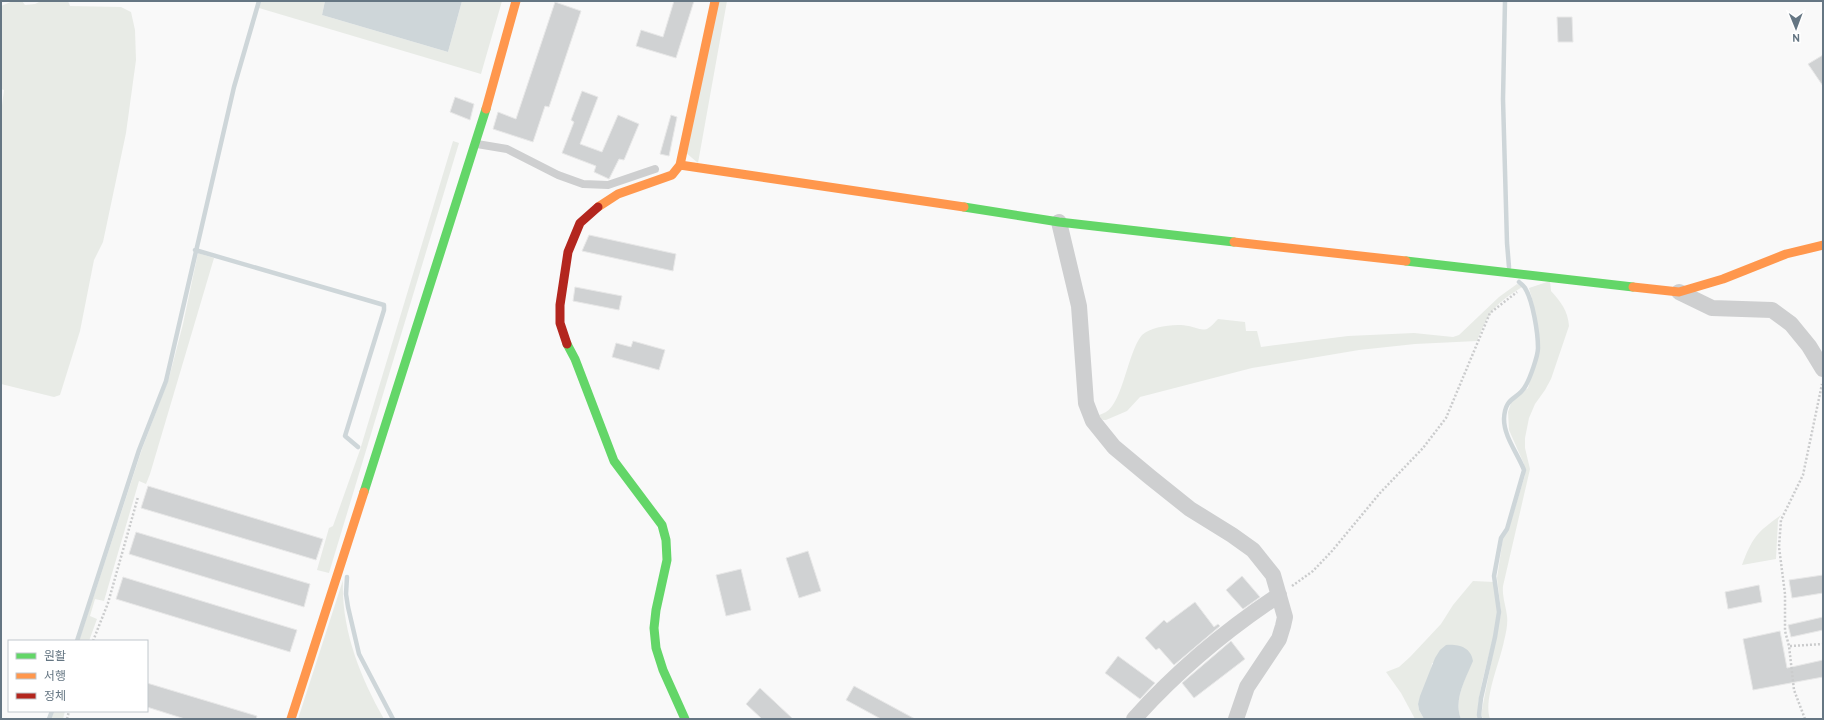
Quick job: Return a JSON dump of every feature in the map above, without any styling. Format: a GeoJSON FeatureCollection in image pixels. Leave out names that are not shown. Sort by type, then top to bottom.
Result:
{"type":"FeatureCollection","features":[{"type":"Feature","properties":{"kind":"street"},"geometry":{"type":"LineString","coordinates":[[291,719],[476,144],[516,1]]}},
{"type":"Feature","properties":{"kind":"street"},"geometry":{"type":"LineString","coordinates":[[685,719],[663,670],[656,648],[654,628],[656,610],[667,560],[666,540],[662,525],[614,461],[575,359],[564,338],[560,323],[560,306],[568,252],[580,223],[602,203],[618,194],[660,180],[672,174],[680,165],[715,1]]}},
{"type":"Feature","properties":{"kind":"street"},"geometry":{"type":"LineString","coordinates":[[680,165],[768,177],[1059,222],[1679,292],[1712,308],[1754,308],[1772,310],[1792,324],[1809,346],[1823,369]]}},
{"type":"Feature","properties":{"kind":"street"},"geometry":{"type":"LineString","coordinates":[[1059,222],[1080,306],[1086,404],[1093,421],[1114,447],[1190,509],[1253,550],[1273,575],[1285,617],[1279,638],[1247,686],[1236,719]]}},
{"type":"Feature","properties":{"kind":"street"},"geometry":{"type":"LineString","coordinates":[[1679,292],[1703,286],[1731,276],[1795,250],[1823,245]]}},
{"type":"Feature","properties":{"kind":"street"},"geometry":{"type":"LineString","coordinates":[[1134,719],[1162,688],[1241,620],[1279,595]]}},
{"type":"Feature","properties":{"kind":"lane"},"geometry":{"type":"LineString","coordinates":[[476,144],[507,149],[558,174],[583,184],[608,185],[655,169]]}},
{"type":"Feature","properties":{"kind":"path"},"geometry":{"type":"LineString","coordinates":[[1279,595],[1313,571],[1380,493],[1423,448],[1446,418],[1490,313],[1520,290]]}},
{"type":"Feature","properties":{"kind":"path"},"geometry":{"type":"LineString","coordinates":[[1804,719],[1794,690],[1789,646],[1785,631],[1785,594],[1780,561],[1781,520],[1803,475],[1823,379]]}},
{"type":"Feature","properties":{"kind":"path"},"geometry":{"type":"LineString","coordinates":[[93,640],[108,602],[138,497]]}},
{"type":"Feature","properties":{"kind":"path"},"geometry":{"type":"LineString","coordinates":[[1789,646],[1823,644]]}},
{"type":"Feature","properties":{"kind":"shaded area"},"geometry":{"type":"Polygon","coordinates":[[[13,1],[22,1],[25,5],[35,4],[41,1],[68,1],[70,6],[121,7],[131,12],[135,30],[136,60],[126,133],[103,242],[94,260],[80,331],[60,395],[54,397],[1,384],[1,113],[4,90],[1,89],[1,6],[13,1]]]}},
{"type":"Feature","properties":{"kind":"shaded area"},"geometry":{"type":"Polygon","coordinates":[[[261,1],[325,1],[322,15],[448,52],[462,1],[502,1],[481,74],[259,8],[261,1]]]}},
{"type":"Feature","properties":{"kind":"shaded area"},"geometry":{"type":"Polygon","coordinates":[[[325,1],[462,1],[448,52],[322,15],[325,1]]]}},
{"type":"Feature","properties":{"kind":"shaded area"},"geometry":{"type":"Polygon","coordinates":[[[719,1],[727,1],[698,163],[685,152],[719,1]]]}},
{"type":"Feature","properties":{"kind":"shaded area"},"geometry":{"type":"Polygon","coordinates":[[[453,141],[459,143],[329,573],[317,570],[329,528],[333,526],[360,450],[453,141]]]}},
{"type":"Feature","properties":{"kind":"shaded area"},"geometry":{"type":"Polygon","coordinates":[[[198,253],[214,258],[150,474],[146,484],[139,481],[104,601],[95,599],[90,616],[97,619],[89,640],[79,640],[142,449],[169,378],[183,324],[198,253]]]}},
{"type":"Feature","properties":{"kind":"shaded area"},"geometry":{"type":"Polygon","coordinates":[[[1550,281],[1551,291],[1563,307],[1569,326],[1551,379],[1535,404],[1529,418],[1525,438],[1525,448],[1530,469],[1503,586],[1507,628],[1490,692],[1488,711],[1490,719],[1483,719],[1481,715],[1501,612],[1497,578],[1503,538],[1509,528],[1525,475],[1524,464],[1509,430],[1508,412],[1512,400],[1528,388],[1539,349],[1533,302],[1529,288],[1550,281]]]}},
{"type":"Feature","properties":{"kind":"shaded area"},"geometry":{"type":"Polygon","coordinates":[[[1517,284],[1522,287],[1499,304],[1489,315],[1477,341],[1415,344],[1359,350],[1252,368],[1140,397],[1127,411],[1106,420],[1095,416],[1106,412],[1112,406],[1117,398],[1137,342],[1142,335],[1151,329],[1164,326],[1184,325],[1207,329],[1218,319],[1245,322],[1246,331],[1257,331],[1261,347],[1348,336],[1414,333],[1453,337],[1459,335],[1499,297],[1517,284]]]}},
{"type":"Feature","properties":{"kind":"shaded area"},"geometry":{"type":"Polygon","coordinates":[[[1781,515],[1778,520],[1776,559],[1742,565],[1756,536],[1766,526],[1781,515]]]}},
{"type":"Feature","properties":{"kind":"shaded area"},"geometry":{"type":"Polygon","coordinates":[[[343,580],[345,616],[354,652],[367,686],[384,719],[298,719],[343,580]]]}},
{"type":"Feature","properties":{"kind":"shaded area"},"geometry":{"type":"Polygon","coordinates":[[[1473,581],[1494,582],[1498,609],[1479,698],[1479,719],[1461,719],[1458,704],[1461,689],[1472,661],[1432,663],[1431,671],[1418,704],[1419,710],[1424,719],[1415,719],[1401,693],[1386,672],[1399,667],[1410,657],[1441,624],[1453,605],[1473,581]]]}},
{"type":"Feature","properties":{"kind":"shaded area"},"geometry":{"type":"Polygon","coordinates":[[[1446,645],[1463,647],[1470,652],[1472,656],[1473,661],[1459,697],[1459,712],[1461,719],[1424,719],[1419,710],[1418,704],[1420,696],[1435,658],[1440,650],[1446,645]]]}},
{"type":"Feature","properties":{"kind":"shaded area"},"geometry":{"type":"Polygon","coordinates":[[[54,712],[65,712],[63,719],[51,719],[54,712]]]}},
{"type":"Feature","properties":{"kind":"building"},"geometry":{"type":"Polygon","coordinates":[[[674,1],[694,1],[676,58],[636,46],[641,30],[663,37],[674,1]]]}},
{"type":"Feature","properties":{"kind":"building"},"geometry":{"type":"Polygon","coordinates":[[[555,2],[581,11],[549,107],[545,106],[533,142],[493,129],[498,112],[516,119],[555,2]]]}},
{"type":"Feature","properties":{"kind":"building"},"geometry":{"type":"Polygon","coordinates":[[[1557,17],[1572,17],[1573,42],[1558,42],[1557,17]]]}},
{"type":"Feature","properties":{"kind":"building"},"geometry":{"type":"Polygon","coordinates":[[[1823,55],[1823,86],[1808,64],[1823,55]]]}},
{"type":"Feature","properties":{"kind":"building"},"geometry":{"type":"Polygon","coordinates":[[[582,91],[598,97],[580,144],[602,152],[618,115],[639,124],[624,160],[619,159],[609,179],[594,172],[596,166],[562,153],[574,122],[571,120],[582,91]]]}},
{"type":"Feature","properties":{"kind":"building"},"geometry":{"type":"Polygon","coordinates":[[[455,97],[474,104],[470,120],[450,112],[455,97]]]}},
{"type":"Feature","properties":{"kind":"building"},"geometry":{"type":"Polygon","coordinates":[[[671,115],[677,117],[669,156],[660,154],[671,115]]]}},
{"type":"Feature","properties":{"kind":"building"},"geometry":{"type":"Polygon","coordinates":[[[589,235],[676,254],[673,271],[582,251],[589,235]]]}},
{"type":"Feature","properties":{"kind":"building"},"geometry":{"type":"Polygon","coordinates":[[[575,287],[622,296],[619,310],[573,301],[575,287]]]}},
{"type":"Feature","properties":{"kind":"building"},"geometry":{"type":"Polygon","coordinates":[[[633,341],[665,350],[659,370],[612,357],[616,343],[631,347],[633,341]]]}},
{"type":"Feature","properties":{"kind":"building"},"geometry":{"type":"Polygon","coordinates":[[[148,486],[323,539],[316,560],[141,508],[148,486]]]}},
{"type":"Feature","properties":{"kind":"building"},"geometry":{"type":"Polygon","coordinates":[[[136,532],[310,584],[304,607],[129,554],[136,532]]]}},
{"type":"Feature","properties":{"kind":"building"},"geometry":{"type":"Polygon","coordinates":[[[808,551],[821,591],[799,598],[786,558],[808,551]]]}},
{"type":"Feature","properties":{"kind":"building"},"geometry":{"type":"Polygon","coordinates":[[[741,569],[751,610],[726,616],[716,575],[741,569]]]}},
{"type":"Feature","properties":{"kind":"building"},"geometry":{"type":"Polygon","coordinates":[[[1823,575],[1823,593],[1792,598],[1789,580],[1823,575]]]}},
{"type":"Feature","properties":{"kind":"building"},"geometry":{"type":"Polygon","coordinates":[[[1242,576],[1260,597],[1243,609],[1226,590],[1242,576]]]}},
{"type":"Feature","properties":{"kind":"building"},"geometry":{"type":"Polygon","coordinates":[[[123,577],[297,630],[290,652],[116,599],[123,577]]]}},
{"type":"Feature","properties":{"kind":"building"},"geometry":{"type":"Polygon","coordinates":[[[1759,585],[1762,602],[1728,609],[1725,592],[1759,585]]]}},
{"type":"Feature","properties":{"kind":"building"},"geometry":{"type":"Polygon","coordinates":[[[1195,602],[1214,627],[1218,624],[1220,626],[1174,665],[1159,648],[1156,650],[1145,638],[1164,620],[1167,623],[1195,602]]]}},
{"type":"Feature","properties":{"kind":"building"},"geometry":{"type":"Polygon","coordinates":[[[1823,617],[1823,630],[1791,637],[1788,625],[1823,617]]]}},
{"type":"Feature","properties":{"kind":"building"},"geometry":{"type":"Polygon","coordinates":[[[1780,631],[1787,668],[1823,660],[1823,677],[1753,690],[1743,639],[1780,631]]]}},
{"type":"Feature","properties":{"kind":"building"},"geometry":{"type":"Polygon","coordinates":[[[1231,641],[1245,659],[1194,698],[1182,683],[1231,641]]]}},
{"type":"Feature","properties":{"kind":"building"},"geometry":{"type":"Polygon","coordinates":[[[1118,656],[1155,683],[1140,699],[1105,673],[1118,656]]]}},
{"type":"Feature","properties":{"kind":"building"},"geometry":{"type":"Polygon","coordinates":[[[148,683],[257,716],[256,719],[185,719],[148,707],[148,683]]]}},
{"type":"Feature","properties":{"kind":"building"},"geometry":{"type":"Polygon","coordinates":[[[854,686],[915,719],[881,719],[846,700],[854,686]]]}},
{"type":"Feature","properties":{"kind":"building"},"geometry":{"type":"Polygon","coordinates":[[[760,688],[793,719],[762,719],[746,704],[760,688]]]}},
{"type":"Feature","properties":{"kind":"waterway"},"geometry":{"type":"LineString","coordinates":[[77,640],[139,450],[166,381],[234,87],[259,1]]}},
{"type":"Feature","properties":{"kind":"waterway"},"geometry":{"type":"LineString","coordinates":[[1505,1],[1503,99],[1509,267]]}},
{"type":"Feature","properties":{"kind":"waterway"},"geometry":{"type":"LineString","coordinates":[[195,250],[384,305],[384,310],[345,436],[358,447]]}},
{"type":"Feature","properties":{"kind":"waterway"},"geometry":{"type":"LineString","coordinates":[[1480,719],[1481,698],[1495,637],[1499,612],[1494,576],[1501,538],[1507,529],[1524,470],[1506,432],[1504,419],[1505,411],[1509,402],[1519,394],[1526,385],[1534,367],[1538,348],[1533,309],[1525,288],[1519,282]]}},
{"type":"Feature","properties":{"kind":"waterway"},"geometry":{"type":"LineString","coordinates":[[347,577],[346,594],[348,607],[359,654],[393,719]]}},
{"type":"Feature","properties":{"kind":"waterway"},"geometry":{"type":"LineString","coordinates":[[49,719],[52,712]]}},
{"type":"Feature","properties":{"kind":"traffic: fast"},"geometry":{"type":"LineString","coordinates":[[364,492],[486,109]]}},
{"type":"Feature","properties":{"kind":"traffic: fast"},"geometry":{"type":"LineString","coordinates":[[964,207],[1059,222],[1234,242]]}},
{"type":"Feature","properties":{"kind":"traffic: fast"},"geometry":{"type":"LineString","coordinates":[[1406,261],[1633,287]]}},
{"type":"Feature","properties":{"kind":"traffic: fast"},"geometry":{"type":"LineString","coordinates":[[567,344],[575,359],[614,461],[662,525],[666,540],[667,560],[656,610],[654,628],[656,648],[663,670],[685,719]]}},
{"type":"Feature","properties":{"kind":"traffic: slow"},"geometry":{"type":"LineString","coordinates":[[486,109],[516,1]]}},
{"type":"Feature","properties":{"kind":"traffic: slow"},"geometry":{"type":"LineString","coordinates":[[598,207],[618,194],[672,175],[680,165],[715,1]]}},
{"type":"Feature","properties":{"kind":"traffic: slow"},"geometry":{"type":"LineString","coordinates":[[680,165],[964,207]]}},
{"type":"Feature","properties":{"kind":"traffic: slow"},"geometry":{"type":"LineString","coordinates":[[1234,242],[1406,261]]}},
{"type":"Feature","properties":{"kind":"traffic: slow"},"geometry":{"type":"LineString","coordinates":[[1633,287],[1679,292],[1723,279],[1786,254],[1823,245]]}},
{"type":"Feature","properties":{"kind":"traffic: slow"},"geometry":{"type":"LineString","coordinates":[[291,719],[364,492]]}},
{"type":"Feature","properties":{"kind":"traffic: jam"},"geometry":{"type":"LineString","coordinates":[[567,344],[560,323],[560,305],[568,252],[580,223],[598,207]]}}]}
